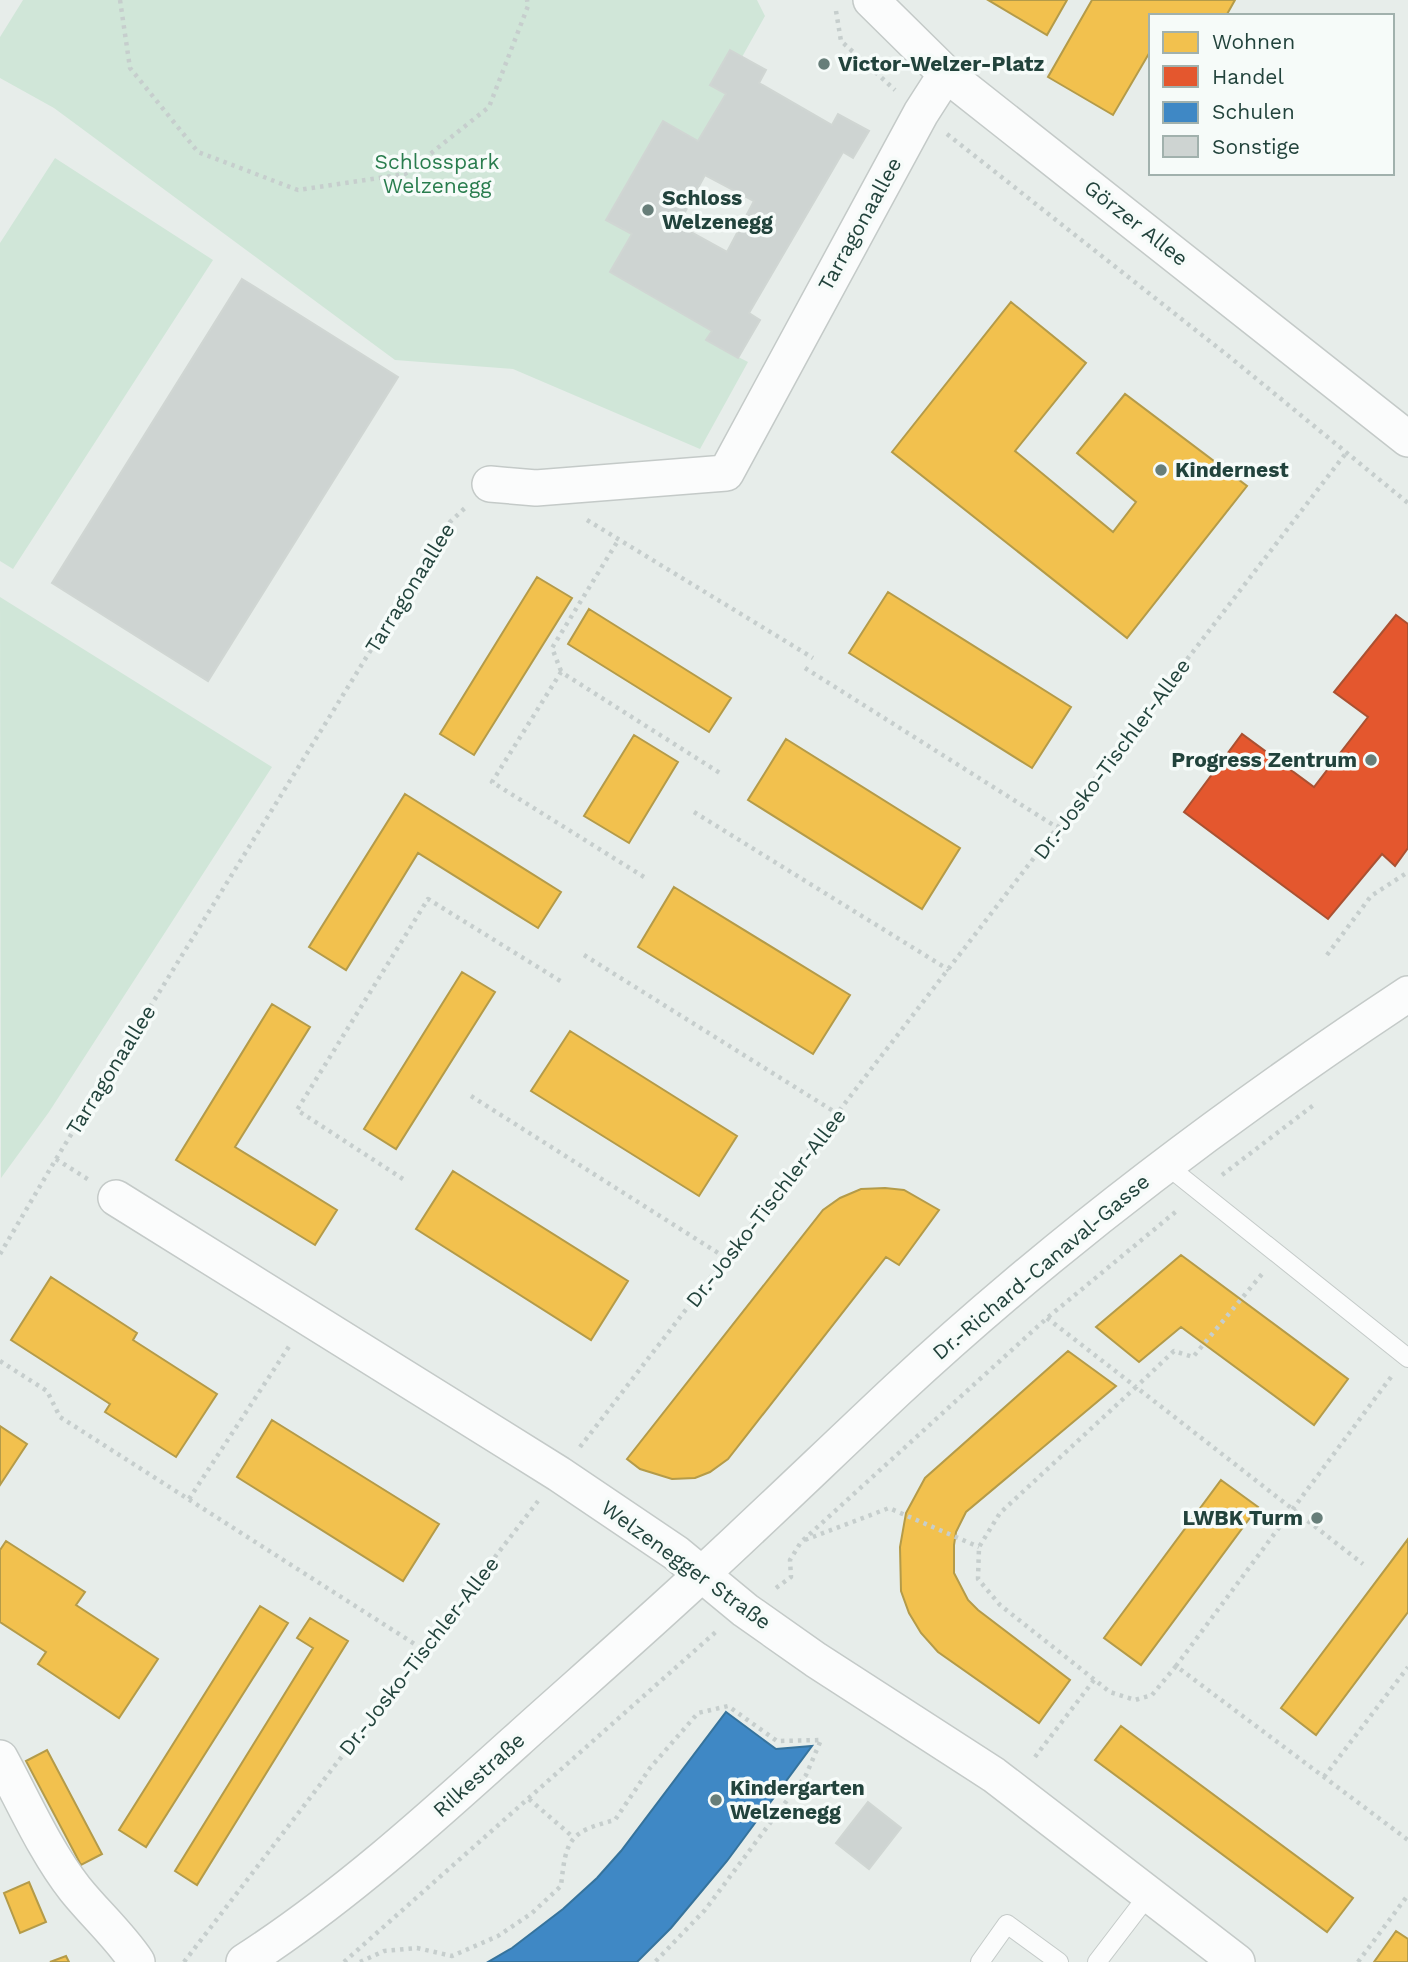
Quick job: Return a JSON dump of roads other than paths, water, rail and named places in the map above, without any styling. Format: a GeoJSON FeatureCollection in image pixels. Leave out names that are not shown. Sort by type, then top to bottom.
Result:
{"type":"FeatureCollection","features":[{"type":"Feature","properties":{"kind":"street","name":"Görzer Allee"},"geometry":{"type":"LineString","coordinates":[[871,0],[946,74],[1408,439]]}},
{"type":"Feature","properties":{"kind":"street","name":"Tarragonaallee"},"geometry":{"type":"LineString","coordinates":[[490,484],[536,488],[726,473],[921,113],[946,74]]}},
{"type":"Feature","properties":{"kind":"street","name":"Dr.-Richard-Canaval-Gasse"},"geometry":{"type":"LineString","coordinates":[[702,1574],[899,1388],[1108,1208],[1287,1075],[1408,994]]}},
{"type":"Feature","properties":{"kind":"street","name":"Welzenegger Straße"},"geometry":{"type":"LineString","coordinates":[[116,1198],[559,1474],[676,1553],[746,1610],[816,1660],[994,1775],[1237,1962]]}},
{"type":"Feature","properties":{"kind":"street","name":"Rilkestraße"},"geometry":{"type":"LineString","coordinates":[[244,1962],[346,1887],[415,1831],[702,1574]]}},
{"type":"Feature","properties":{"kind":"street"},"geometry":{"type":"LineString","coordinates":[[0,1758],[69,1880],[137,1962]]}},
{"type":"Feature","properties":{"kind":"lane"},"geometry":{"type":"LineString","coordinates":[[1166,1164],[1407,1357]]}},
{"type":"Feature","properties":{"kind":"lane"},"geometry":{"type":"LineString","coordinates":[[1097,1962],[1149,1894]]}},
{"type":"Feature","properties":{"kind":"lane"},"geometry":{"type":"LineString","coordinates":[[979,1962],[1007,1924],[1059,1962]]}},
{"type":"Feature","properties":{"kind":"place","name":"Victor-Welzer-Platz"},"geometry":{"type":"Point","coordinates":[824,64]}},
{"type":"Feature","properties":{"kind":"place","name":"Schloss Welzenegg"},"geometry":{"type":"Point","coordinates":[648,210]}},
{"type":"Feature","properties":{"kind":"place","name":"Kindernest"},"geometry":{"type":"Point","coordinates":[1161,470]}},
{"type":"Feature","properties":{"kind":"place","name":"Progress Zentrum"},"geometry":{"type":"Point","coordinates":[1371,760]}},
{"type":"Feature","properties":{"kind":"place","name":"LWBK Turm"},"geometry":{"type":"Point","coordinates":[1317,1518]}},
{"type":"Feature","properties":{"kind":"place","name":"Kindergarten Welzenegg"},"geometry":{"type":"Point","coordinates":[716,1800]}},
{"type":"Feature","properties":{"kind":"park label","name":"Schlosspark Welzenegg"},"geometry":{"type":"Point","coordinates":[437,174]}}]}
